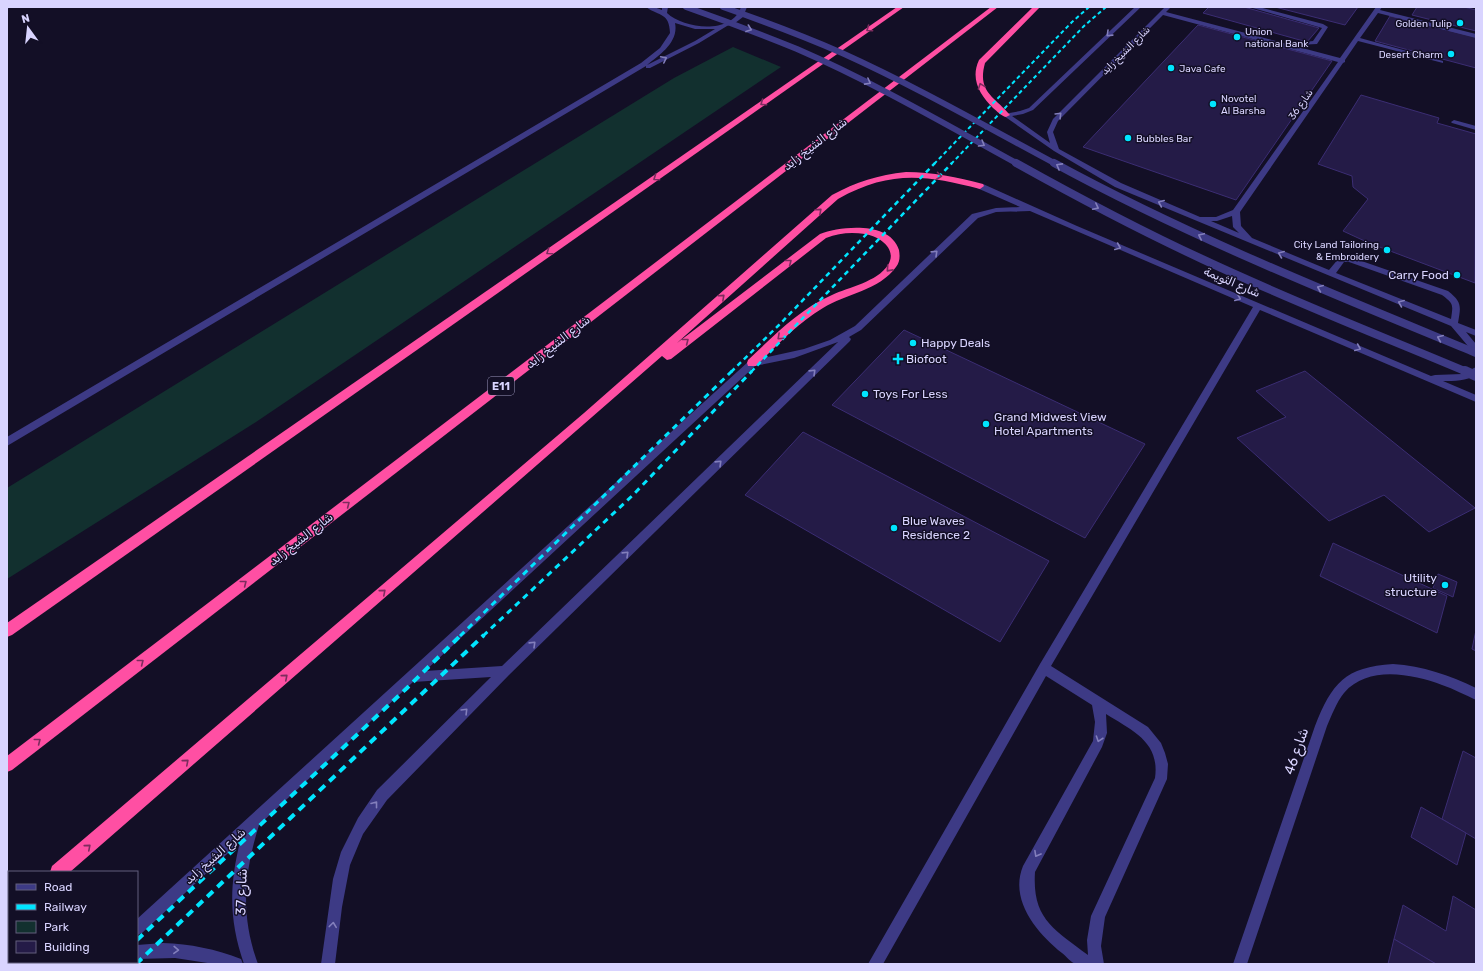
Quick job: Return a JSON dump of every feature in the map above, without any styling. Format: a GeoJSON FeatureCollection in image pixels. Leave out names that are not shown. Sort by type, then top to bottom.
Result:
{"type":"FeatureCollection","features":[{"type":"Feature","properties":{"kind":"highway"},"geometry":{"type":"LineString","coordinates":[[7,630],[901,7]]}},
{"type":"Feature","properties":{"kind":"highway","name":"شارع الشيخ زايد"},"geometry":{"type":"LineString","coordinates":[[7,765],[995,7]]}},
{"type":"Feature","properties":{"kind":"highway"},"geometry":{"type":"LineString","coordinates":[[1006,115],[983,92],[979,82],[978,71],[982,62],[1037,7]]}},
{"type":"Feature","properties":{"kind":"highway"},"geometry":{"type":"LineString","coordinates":[[59,871],[588,416],[835,197],[848,188],[876,178],[901,174],[941,176],[980,186]]}},
{"type":"Feature","properties":{"kind":"highway"},"geometry":{"type":"LineString","coordinates":[[588,416],[823,236],[838,230],[856,229],[878,235],[887,241],[893,248],[896,256],[894,263],[889,270],[879,279],[834,298],[808,313],[752,363]]}},
{"type":"Feature","properties":{"kind":"street"},"geometry":{"type":"LineString","coordinates":[[649,7],[664,10],[672,20],[690,27],[714,27],[725,25]]}},
{"type":"Feature","properties":{"kind":"street"},"geometry":{"type":"LineString","coordinates":[[686,7],[753,30],[807,53],[862,79],[932,116],[1058,188],[1129,224],[1201,258],[1476,376]]}},
{"type":"Feature","properties":{"kind":"street"},"geometry":{"type":"LineString","coordinates":[[723,7],[783,29],[879,70],[955,109],[1076,176],[1222,246],[1476,354]]}},
{"type":"Feature","properties":{"kind":"street"},"geometry":{"type":"LineString","coordinates":[[604,89],[697,42],[738,19],[744,9],[752,7]]}},
{"type":"Feature","properties":{"kind":"street"},"geometry":{"type":"LineString","coordinates":[[1006,115],[1021,113],[1031,109],[1138,7]]}},
{"type":"Feature","properties":{"kind":"street","name":"شارع الشيخ زايد"},"geometry":{"type":"LineString","coordinates":[[1056,150],[1050,132],[1055,120],[1168,7]]}},
{"type":"Feature","properties":{"kind":"street"},"geometry":{"type":"LineString","coordinates":[[1252,7],[1325,27],[1315,43],[1300,44]]}},
{"type":"Feature","properties":{"kind":"street"},"geometry":{"type":"LineString","coordinates":[[1378,9],[1476,36]]}},
{"type":"Feature","properties":{"kind":"street","name":"شارع 36"},"geometry":{"type":"LineString","coordinates":[[1236,212],[1378,9]]}},
{"type":"Feature","properties":{"kind":"street"},"geometry":{"type":"LineString","coordinates":[[1162,13],[1342,61]]}},
{"type":"Feature","properties":{"kind":"street"},"geometry":{"type":"LineString","coordinates":[[7,442],[604,89],[654,57],[667,44],[673,32],[672,20]]}},
{"type":"Feature","properties":{"kind":"street"},"geometry":{"type":"LineString","coordinates":[[1357,39],[1441,62]]}},
{"type":"Feature","properties":{"kind":"street"},"geometry":{"type":"LineString","coordinates":[[1006,115],[1056,150],[1118,185],[1330,274],[1476,333]]}},
{"type":"Feature","properties":{"kind":"street"},"geometry":{"type":"LineString","coordinates":[[1454,122],[1476,128]]}},
{"type":"Feature","properties":{"kind":"street","name":"شارع الثويمة"},"geometry":{"type":"LineString","coordinates":[[980,186],[1258,306],[1431,378],[1476,399]]}},
{"type":"Feature","properties":{"kind":"street"},"geometry":{"type":"LineString","coordinates":[[328,964],[341,874],[347,853],[368,812],[382,794],[505,671],[969,220],[981,213],[989,211],[1032,209]]}},
{"type":"Feature","properties":{"kind":"street"},"geometry":{"type":"LineString","coordinates":[[1197,218],[1217,218],[1236,212],[1237,227],[1251,241]]}},
{"type":"Feature","properties":{"kind":"street"},"geometry":{"type":"LineString","coordinates":[[1330,274],[1342,260],[1356,260],[1445,293],[1453,299],[1457,306],[1454,324],[1476,350]]}},
{"type":"Feature","properties":{"kind":"street"},"geometry":{"type":"LineString","coordinates":[[875,964],[1044,668],[1258,306]]}},
{"type":"Feature","properties":{"kind":"street"},"geometry":{"type":"LineString","coordinates":[[752,363],[799,355],[827,345],[858,328]]}},
{"type":"Feature","properties":{"kind":"street","name":"شارع الشيخ زايد"},"geometry":{"type":"LineString","coordinates":[[138,927],[752,363]]}},
{"type":"Feature","properties":{"kind":"street"},"geometry":{"type":"LineString","coordinates":[[1431,378],[1463,376],[1474,373],[1476,370]]}},
{"type":"Feature","properties":{"kind":"street"},"geometry":{"type":"LineString","coordinates":[[1044,668],[1144,731],[1154,742],[1161,754],[1163,767],[1161,779],[1098,916],[1094,929],[1093,943],[1097,964]]}},
{"type":"Feature","properties":{"kind":"street","name":"شارع 46"},"geometry":{"type":"LineString","coordinates":[[1240,964],[1321,726],[1334,696],[1345,684],[1360,675],[1378,670],[1399,669],[1421,672],[1445,679],[1476,694]]}},
{"type":"Feature","properties":{"kind":"street"},"geometry":{"type":"LineString","coordinates":[[411,677],[505,671]]}},
{"type":"Feature","properties":{"kind":"street"},"geometry":{"type":"LineString","coordinates":[[1087,964],[1048,932],[1036,918],[1029,902],[1026,885],[1028,871],[1098,744],[1102,723],[1101,712],[1097,701]]}},
{"type":"Feature","properties":{"kind":"street","name":"شارع 37"},"geometry":{"type":"LineString","coordinates":[[251,964],[246,953],[240,927],[238,900],[242,860],[254,821]]}},
{"type":"Feature","properties":{"kind":"street"},"geometry":{"type":"LineString","coordinates":[[138,952],[187,950],[236,964]]}},
{"type":"Feature","properties":{"kind":"green space"},"geometry":{"type":"Polygon","coordinates":[[[733,47],[781,67],[256,422],[7,579],[7,488],[674,78],[733,47]]]}},
{"type":"Feature","properties":{"kind":"building"},"geometry":{"type":"Polygon","coordinates":[[[1209,7],[1244,7],[1319,28],[1307,42],[1203,13],[1209,7]]]}},
{"type":"Feature","properties":{"kind":"building"},"geometry":{"type":"Polygon","coordinates":[[[1275,7],[1358,7],[1345,25],[1275,7]]]}},
{"type":"Feature","properties":{"kind":"building","name":"Golden Tulip"},"geometry":{"type":"Polygon","coordinates":[[[1417,7],[1464,7],[1476,10],[1476,31],[1412,15],[1417,7]]]}},
{"type":"Feature","properties":{"kind":"building","name":"Desert Charm"},"geometry":{"type":"Polygon","coordinates":[[[1390,16],[1476,37],[1476,68],[1375,41],[1390,16]]]}},
{"type":"Feature","properties":{"kind":"building","name":"Novotel Al Barsha"},"geometry":{"type":"Polygon","coordinates":[[[1198,25],[1332,61],[1236,200],[1083,147],[1198,25]]]}},
{"type":"Feature","properties":{"kind":"building"},"geometry":{"type":"Polygon","coordinates":[[[1361,95],[1439,118],[1437,123],[1476,134],[1475,283],[1369,243],[1343,231],[1368,199],[1353,187],[1352,176],[1318,164],[1361,95]]]}},
{"type":"Feature","properties":{"kind":"building","name":"Grand Midwest View Hotel Apartments"},"geometry":{"type":"Polygon","coordinates":[[[904,330],[1145,444],[1085,538],[832,405],[904,330]]]}},
{"type":"Feature","properties":{"kind":"building"},"geometry":{"type":"Polygon","coordinates":[[[1305,371],[1475,508],[1429,532],[1384,495],[1329,521],[1237,438],[1286,417],[1256,391],[1305,371]]]}},
{"type":"Feature","properties":{"kind":"building","name":"Blue Waves Residence 2"},"geometry":{"type":"Polygon","coordinates":[[[803,432],[1049,561],[1000,642],[745,495],[803,432]]]}},
{"type":"Feature","properties":{"kind":"building"},"geometry":{"type":"Polygon","coordinates":[[[1333,543],[1447,596],[1437,633],[1320,576],[1333,543]]]}},
{"type":"Feature","properties":{"kind":"building","name":"Utility structure"},"geometry":{"type":"Polygon","coordinates":[[[1438,574],[1457,582],[1453,597],[1433,588],[1438,574]]]}},
{"type":"Feature","properties":{"kind":"building"},"geometry":{"type":"Polygon","coordinates":[[[1476,630],[1476,651],[1472,649],[1476,630]]]}},
{"type":"Feature","properties":{"kind":"building"},"geometry":{"type":"Polygon","coordinates":[[[1463,751],[1476,758],[1476,839],[1442,819],[1463,751]]]}},
{"type":"Feature","properties":{"kind":"building"},"geometry":{"type":"Polygon","coordinates":[[[1421,807],[1466,833],[1457,865],[1411,837],[1421,807]]]}},
{"type":"Feature","properties":{"kind":"building"},"geometry":{"type":"Polygon","coordinates":[[[1453,896],[1476,910],[1476,964],[1436,964],[1394,939],[1403,905],[1446,931],[1453,896]]]}},
{"type":"Feature","properties":{"kind":"building"},"geometry":{"type":"Polygon","coordinates":[[[1394,939],[1436,964],[1388,964],[1394,939]]]}},
{"type":"Feature","properties":{"kind":"railway"},"geometry":{"type":"LineString","coordinates":[[934,164],[1072,22],[1089,7]]}},
{"type":"Feature","properties":{"kind":"railway"},"geometry":{"type":"LineString","coordinates":[[951,164],[1084,26],[1106,7]]}},
{"type":"Feature","properties":{"kind":"railway"},"geometry":{"type":"LineString","coordinates":[[731,372],[779,325],[935,163]]}},
{"type":"Feature","properties":{"kind":"railway"},"geometry":{"type":"LineString","coordinates":[[751,372],[952,163]]}},
{"type":"Feature","properties":{"kind":"railway"},"geometry":{"type":"LineString","coordinates":[[460,636],[732,371]]}},
{"type":"Feature","properties":{"kind":"railway"},"geometry":{"type":"LineString","coordinates":[[483,636],[633,495],[752,371]]}},
{"type":"Feature","properties":{"kind":"railway"},"geometry":{"type":"LineString","coordinates":[[138,939],[407,688],[461,635]]}},
{"type":"Feature","properties":{"kind":"railway"},"geometry":{"type":"LineString","coordinates":[[138,962],[484,635]]}},
{"type":"Feature","properties":{"kind":"place","name":"Golden Tulip"},"geometry":{"type":"Point","coordinates":[1460,23]}},
{"type":"Feature","properties":{"kind":"place","name":"Union national Bank"},"geometry":{"type":"Point","coordinates":[1237,37]}},
{"type":"Feature","properties":{"kind":"place","name":"Desert Charm"},"geometry":{"type":"Point","coordinates":[1451,54]}},
{"type":"Feature","properties":{"kind":"place","name":"Java Cafe"},"geometry":{"type":"Point","coordinates":[1171,68]}},
{"type":"Feature","properties":{"kind":"place","name":"Novotel Al Barsha"},"geometry":{"type":"Point","coordinates":[1213,104]}},
{"type":"Feature","properties":{"kind":"place","name":"Bubbles Bar"},"geometry":{"type":"Point","coordinates":[1128,138]}},
{"type":"Feature","properties":{"kind":"place","name":"City Land Tailoring & Embroidery"},"geometry":{"type":"Point","coordinates":[1387,250]}},
{"type":"Feature","properties":{"kind":"place","name":"Carry Food"},"geometry":{"type":"Point","coordinates":[1457,275]}},
{"type":"Feature","properties":{"kind":"place","name":"Happy Deals"},"geometry":{"type":"Point","coordinates":[913,343]}},
{"type":"Feature","properties":{"kind":"place","name":"Biofoot"},"geometry":{"type":"Point","coordinates":[898,359]}},
{"type":"Feature","properties":{"kind":"place","name":"Toys For Less"},"geometry":{"type":"Point","coordinates":[865,394]}},
{"type":"Feature","properties":{"kind":"place","name":"Grand Midwest View Hotel Apartments"},"geometry":{"type":"Point","coordinates":[986,424]}},
{"type":"Feature","properties":{"kind":"place","name":"Blue Waves Residence 2"},"geometry":{"type":"Point","coordinates":[894,528]}},
{"type":"Feature","properties":{"kind":"place","name":"Utility structure"},"geometry":{"type":"Point","coordinates":[1445,585]}}]}
